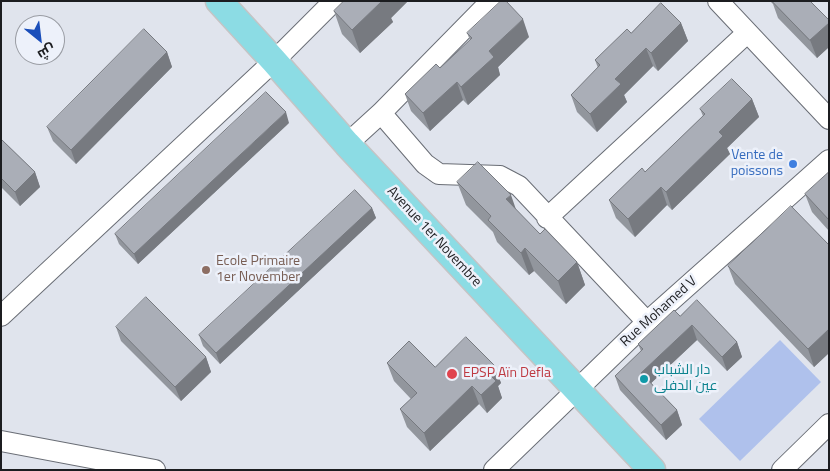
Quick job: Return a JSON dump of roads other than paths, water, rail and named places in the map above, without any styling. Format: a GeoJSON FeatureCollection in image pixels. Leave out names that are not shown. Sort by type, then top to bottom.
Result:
{"type":"FeatureCollection","features":[{"type":"Feature","properties":{"kind":"main road","name":"Avenue 1er Novembre"},"geometry":{"type":"LineString","coordinates":[[218,1],[347,144],[652,470]]}},
{"type":"Feature","properties":{"kind":"street"},"geometry":{"type":"LineString","coordinates":[[1,316],[274,61],[334,1]]}},
{"type":"Feature","properties":{"kind":"street"},"geometry":{"type":"LineString","coordinates":[[347,144],[381,113],[490,1]]}},
{"type":"Feature","properties":{"kind":"street"},"geometry":{"type":"LineString","coordinates":[[718,1],[829,119]]}},
{"type":"Feature","properties":{"kind":"street"},"geometry":{"type":"LineString","coordinates":[[547,218],[747,32]]}},
{"type":"Feature","properties":{"kind":"street"},"geometry":{"type":"LineString","coordinates":[[381,113],[425,164],[439,174],[500,176],[519,186],[547,218],[647,322]]}},
{"type":"Feature","properties":{"kind":"street","name":"Rue Mohamed V"},"geometry":{"type":"LineString","coordinates":[[494,470],[647,322],[829,160]]}},
{"type":"Feature","properties":{"kind":"street"},"geometry":{"type":"LineString","coordinates":[[782,470],[829,424]]}},
{"type":"Feature","properties":{"kind":"street"},"geometry":{"type":"LineString","coordinates":[[1,441],[155,470]]}},
{"type":"Feature","properties":{"kind":"street"},"geometry":{"type":"LineString","coordinates":[[62,453],[78,470]]}},
{"type":"Feature","properties":{"kind":"place","name":"Vente de poissons"},"geometry":{"type":"Point","coordinates":[793,164]}},
{"type":"Feature","properties":{"kind":"place","name":"Ecole Primaire 1er November"},"geometry":{"type":"Point","coordinates":[206,270]}},
{"type":"Feature","properties":{"kind":"place","name":"EPSP Aïn Defla"},"geometry":{"type":"Point","coordinates":[452,374]}},
{"type":"Feature","properties":{"kind":"place","name":"دار الشباب عين الدفلى"},"geometry":{"type":"Point","coordinates":[644,379]}}]}
